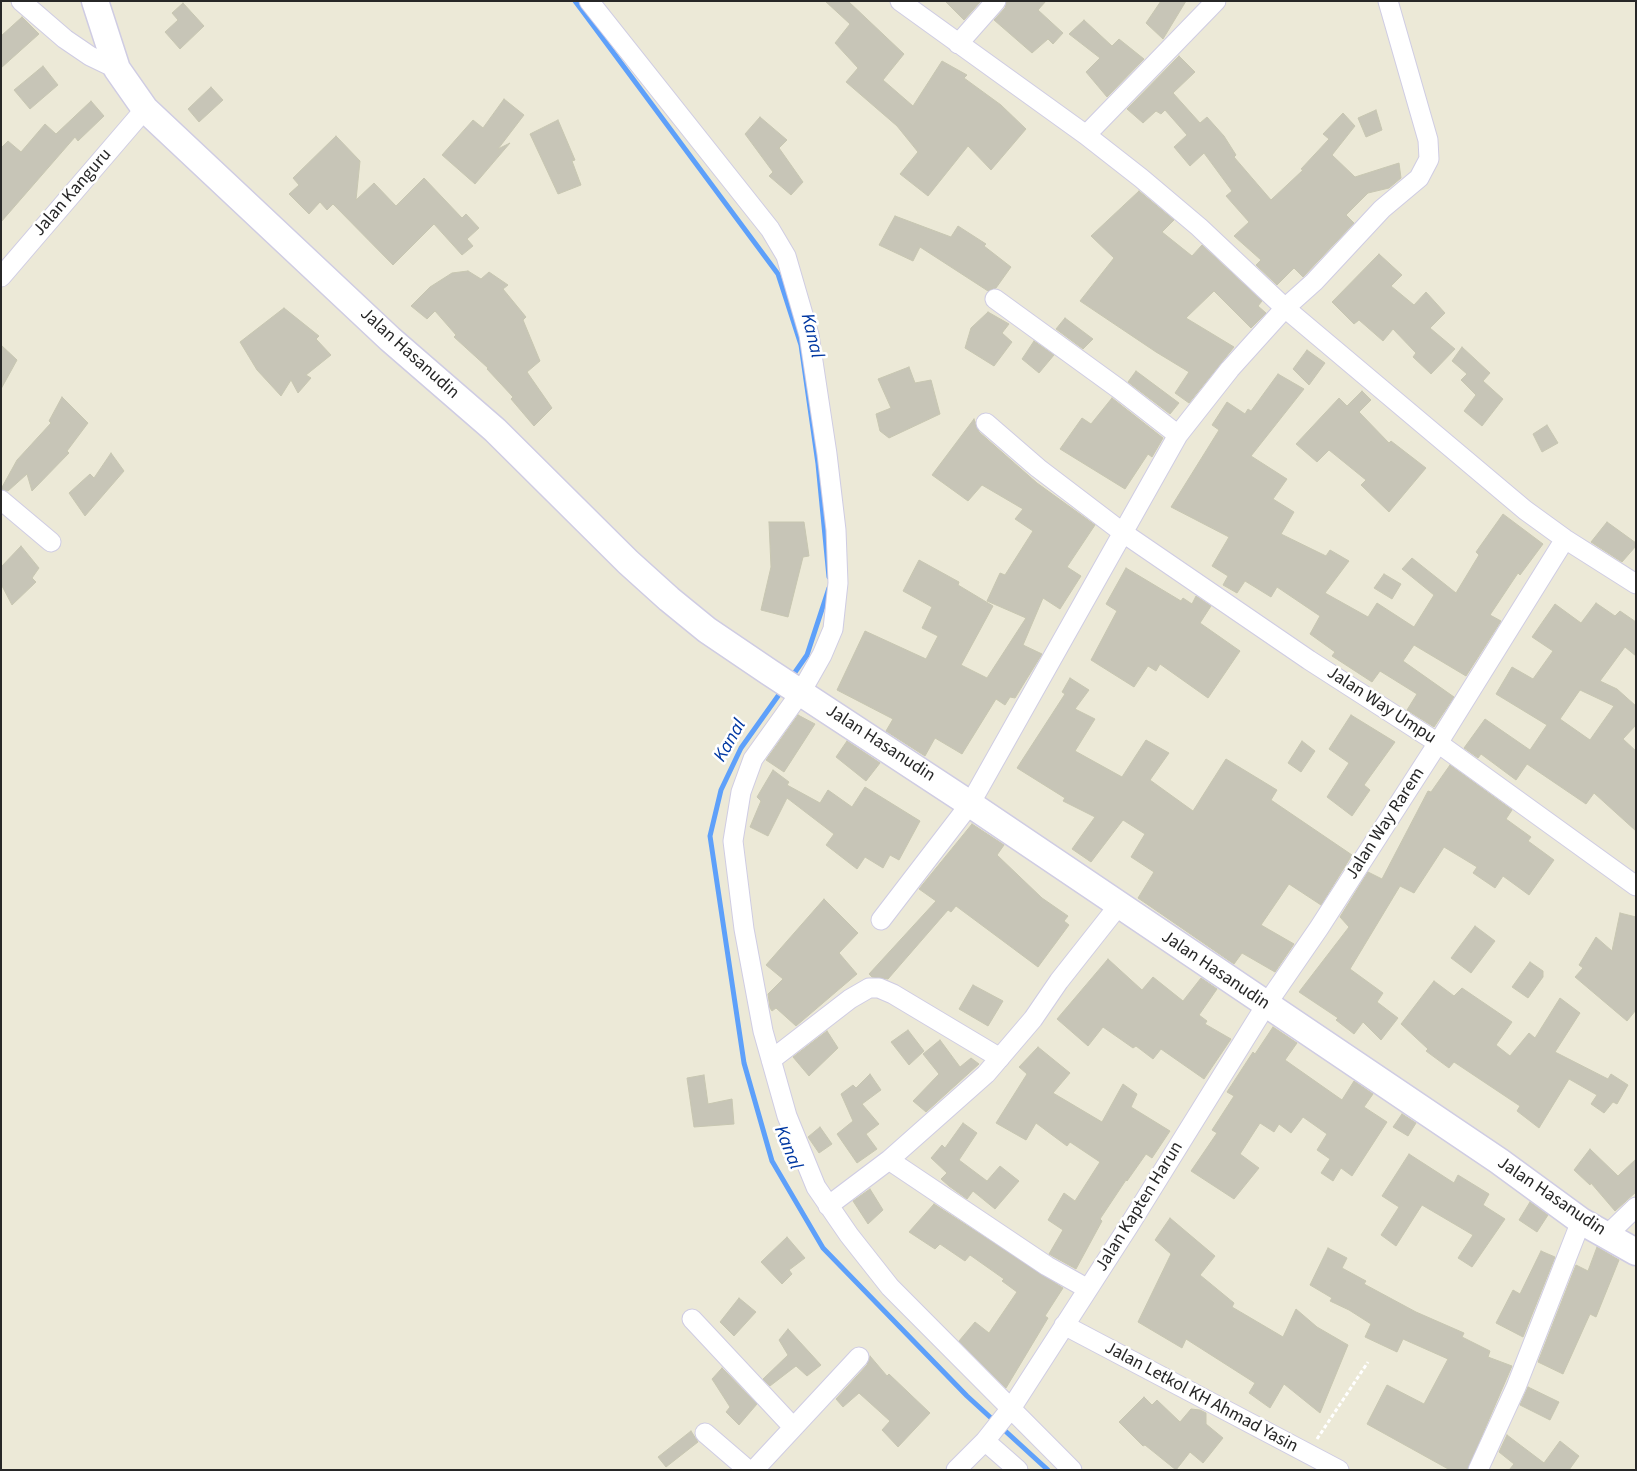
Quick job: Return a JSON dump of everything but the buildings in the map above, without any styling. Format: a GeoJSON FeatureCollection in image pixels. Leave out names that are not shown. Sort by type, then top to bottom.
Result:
{"type":"FeatureCollection","features":[{"type":"Feature","properties":{"kind":"main road","name":"Jalan Hasanudin"},"geometry":{"type":"LineString","coordinates":[[95,1],[117,69],[145,109],[390,339],[495,430],[635,569],[707,630],[970,804],[1118,906],[1499,1161],[1581,1221],[1636,1252]]}},
{"type":"Feature","properties":{"kind":"street"},"geometry":{"type":"LineString","coordinates":[[22,1],[65,39],[90,56],[117,69]]}},
{"type":"Feature","properties":{"kind":"street"},"geometry":{"type":"LineString","coordinates":[[589,1],[770,229],[786,256],[809,335],[827,454],[836,530],[838,583],[833,629],[822,655],[753,759],[742,792],[734,834],[744,929],[778,1089],[801,1153],[816,1187],[828,1206],[890,1287],[1072,1470]]}},
{"type":"Feature","properties":{"kind":"street"},"geometry":{"type":"LineString","coordinates":[[900,1],[1086,135],[1187,217],[1285,308],[1438,438],[1565,539],[1636,584]]}},
{"type":"Feature","properties":{"kind":"street"},"geometry":{"type":"LineString","coordinates":[[958,44],[996,1]]}},
{"type":"Feature","properties":{"kind":"street"},"geometry":{"type":"LineString","coordinates":[[1086,135],[1216,1]]}},
{"type":"Feature","properties":{"kind":"street"},"geometry":{"type":"LineString","coordinates":[[881,920],[970,804],[1178,435],[1230,369],[1285,308],[1314,282],[1382,209],[1419,178],[1429,159],[1428,140],[1388,1]]}},
{"type":"Feature","properties":{"kind":"street","name":"Jalan Kanguru"},"geometry":{"type":"LineString","coordinates":[[1,276],[145,109]]}},
{"type":"Feature","properties":{"kind":"street"},"geometry":{"type":"LineString","coordinates":[[995,299],[1119,389],[1178,435]]}},
{"type":"Feature","properties":{"kind":"street","name":"Jalan Way Umpu"},"geometry":{"type":"LineString","coordinates":[[986,423],[1038,468],[1122,532],[1265,630],[1438,743],[1636,886]]}},
{"type":"Feature","properties":{"kind":"street"},"geometry":{"type":"LineString","coordinates":[[1,500],[51,542]]}},
{"type":"Feature","properties":{"kind":"street","name":"Jalan Way Rarem"},"geometry":{"type":"LineString","coordinates":[[1266,1005],[1319,928],[1438,743],[1565,539]]}},
{"type":"Feature","properties":{"kind":"street"},"geometry":{"type":"LineString","coordinates":[[828,1206],[889,1160],[986,1074],[1033,1019],[1059,981],[1118,906]]}},
{"type":"Feature","properties":{"kind":"street"},"geometry":{"type":"LineString","coordinates":[[771,1060],[850,1000],[869,988],[879,988],[893,994],[1000,1058]]}},
{"type":"Feature","properties":{"kind":"street","name":"Jalan Kapten Harun"},"geometry":{"type":"LineString","coordinates":[[956,1470],[987,1438],[1010,1409],[1088,1289],[1266,1005]]}},
{"type":"Feature","properties":{"kind":"street"},"geometry":{"type":"LineString","coordinates":[[889,1160],[1047,1266],[1088,1289]]}},
{"type":"Feature","properties":{"kind":"street"},"geometry":{"type":"LineString","coordinates":[[1607,1235],[1636,1207]]}},
{"type":"Feature","properties":{"kind":"street"},"geometry":{"type":"LineString","coordinates":[[1478,1470],[1516,1387],[1581,1221]]}},
{"type":"Feature","properties":{"kind":"street"},"geometry":{"type":"LineString","coordinates":[[692,1319],[792,1427]]}},
{"type":"Feature","properties":{"kind":"street","name":"Jalan Letkol KH Ahmad Yasin"},"geometry":{"type":"LineString","coordinates":[[1064,1325],[1339,1470]]}},
{"type":"Feature","properties":{"kind":"street"},"geometry":{"type":"LineString","coordinates":[[754,1470],[859,1357]]}},
{"type":"Feature","properties":{"kind":"street"},"geometry":{"type":"LineString","coordinates":[[705,1433],[748,1470]]}},
{"type":"Feature","properties":{"kind":"street"},"geometry":{"type":"LineString","coordinates":[[987,1438],[1018,1470]]}},
{"type":"Feature","properties":{"kind":"path"},"geometry":{"type":"LineString","coordinates":[[1307,1454],[1368,1362]]}},
{"type":"Feature","properties":{"kind":"waterway","name":"Kanal"},"geometry":{"type":"LineString","coordinates":[[575,1],[778,274],[801,345],[818,464],[829,577]]}},
{"type":"Feature","properties":{"kind":"waterway","name":"Kanal"},"geometry":{"type":"LineString","coordinates":[[791,678],[807,655],[829,588]]}},
{"type":"Feature","properties":{"kind":"waterway","name":"Kanal"},"geometry":{"type":"LineString","coordinates":[[783,689],[741,748],[721,790],[710,836],[744,1063],[772,1161],[823,1248],[967,1396],[1048,1470]]}}]}
